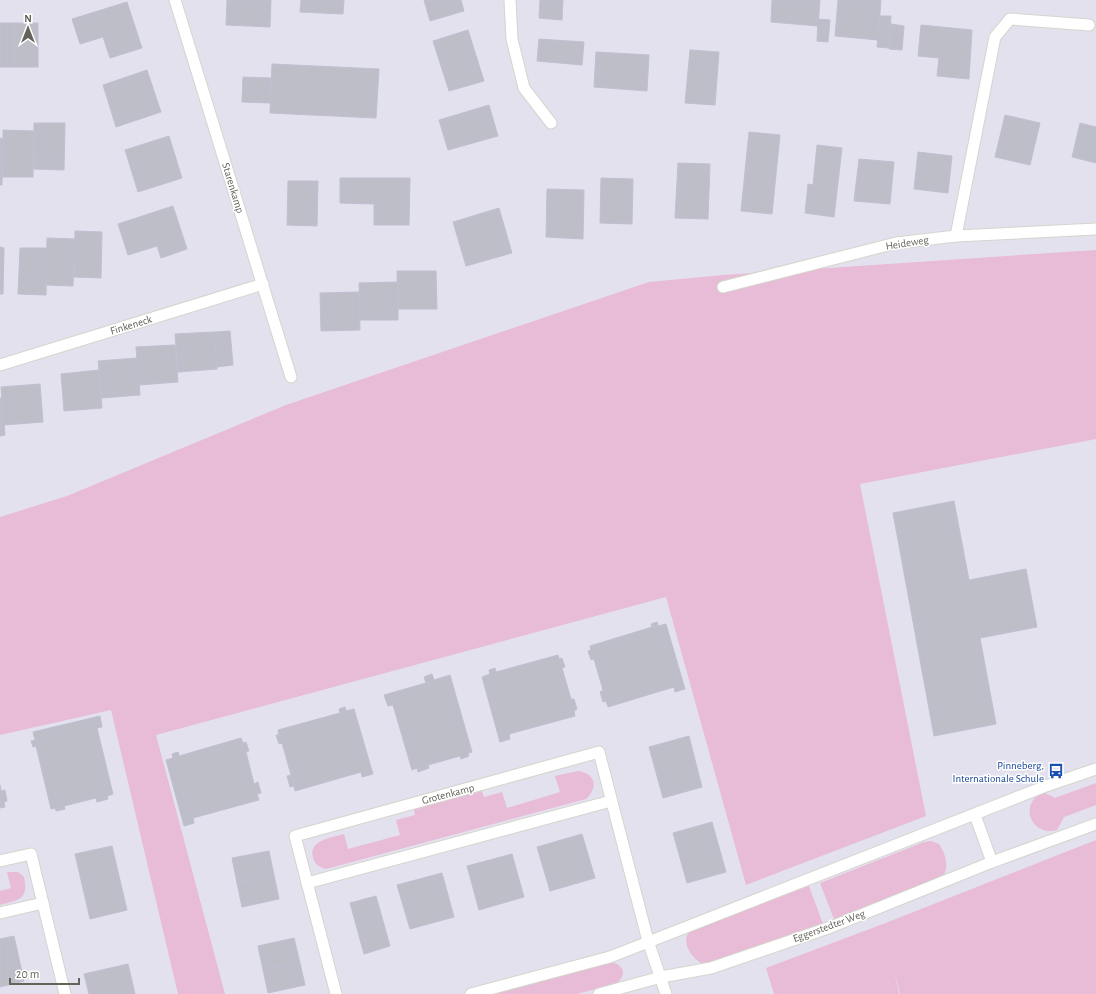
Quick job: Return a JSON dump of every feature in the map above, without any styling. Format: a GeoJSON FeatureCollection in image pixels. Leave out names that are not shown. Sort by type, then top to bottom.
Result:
{"type":"FeatureCollection","features":[{"type":"Feature","properties":{"kind":"street","name":"Starenkamp"},"geometry":{"type":"LineString","coordinates":[[174,0],[291,377]]}},
{"type":"Feature","properties":{"kind":"street"},"geometry":{"type":"LineString","coordinates":[[510,0],[512,39],[524,88],[551,123]]}},
{"type":"Feature","properties":{"kind":"street"},"geometry":{"type":"LineString","coordinates":[[956,236],[994,37],[1010,19],[1089,25]]}},
{"type":"Feature","properties":{"kind":"street","name":"Heideweg"},"geometry":{"type":"LineString","coordinates":[[723,287],[896,243],[956,236],[1096,229]]}},
{"type":"Feature","properties":{"kind":"street","name":"Finkeneck"},"geometry":{"type":"LineString","coordinates":[[0,365],[263,284]]}},
{"type":"Feature","properties":{"kind":"street","name":"Grotenkamp"},"geometry":{"type":"LineString","coordinates":[[336,994],[295,836],[599,752],[648,941]]}},
{"type":"Feature","properties":{"kind":"street"},"geometry":{"type":"LineString","coordinates":[[471,994],[610,957],[648,941],[1096,769]]}},
{"type":"Feature","properties":{"kind":"street"},"geometry":{"type":"LineString","coordinates":[[307,883],[611,801]]}},
{"type":"Feature","properties":{"kind":"street"},"geometry":{"type":"LineString","coordinates":[[974,815],[992,862]]}},
{"type":"Feature","properties":{"kind":"street","name":"Eggerstedter Weg"},"geometry":{"type":"LineString","coordinates":[[599,994],[661,976],[711,968],[831,927],[992,862],[1096,824]]}},
{"type":"Feature","properties":{"kind":"street"},"geometry":{"type":"LineString","coordinates":[[0,861],[32,854],[65,994]]}},
{"type":"Feature","properties":{"kind":"street"},"geometry":{"type":"LineString","coordinates":[[0,913],[43,903]]}},
{"type":"Feature","properties":{"kind":"street"},"geometry":{"type":"LineString","coordinates":[[648,941],[666,994]]}},
{"type":"Feature","properties":{"kind":"shaded area"},"geometry":{"type":"Polygon","coordinates":[[[1096,250],[1096,439],[860,484],[926,816],[746,885],[666,597],[156,735],[225,994],[178,994],[111,710],[0,735],[0,517],[67,496],[286,405],[649,282],[723,275],[1096,250]]]}},
{"type":"Feature","properties":{"kind":"shaded area"},"geometry":{"type":"Polygon","coordinates":[[[578,771],[584,772],[593,781],[593,790],[586,799],[326,869],[318,865],[313,858],[312,852],[317,844],[344,834],[348,849],[400,835],[396,820],[415,815],[414,809],[482,791],[484,797],[502,792],[507,808],[560,792],[555,776],[578,771]]]}},
{"type":"Feature","properties":{"kind":"shaded area"},"geometry":{"type":"Polygon","coordinates":[[[1096,783],[1096,805],[1064,817],[1057,830],[1048,831],[1040,829],[1031,818],[1031,804],[1035,797],[1043,792],[1055,798],[1096,783]]]}},
{"type":"Feature","properties":{"kind":"shaded area"},"geometry":{"type":"Polygon","coordinates":[[[1096,840],[1096,994],[900,994],[894,970],[899,994],[774,994],[766,968],[883,924],[1096,840]]]}},
{"type":"Feature","properties":{"kind":"shaded area"},"geometry":{"type":"Polygon","coordinates":[[[931,841],[939,844],[943,851],[946,861],[945,873],[938,878],[834,919],[820,883],[924,842],[931,841]]]}},
{"type":"Feature","properties":{"kind":"shaded area"},"geometry":{"type":"Polygon","coordinates":[[[7,872],[18,872],[24,877],[25,890],[24,894],[17,900],[0,905],[0,891],[11,888],[7,872]]]}},
{"type":"Feature","properties":{"kind":"shaded area"},"geometry":{"type":"Polygon","coordinates":[[[809,886],[823,924],[709,963],[701,963],[696,960],[689,951],[686,941],[687,936],[689,931],[694,927],[809,886]]]}},
{"type":"Feature","properties":{"kind":"shaded area"},"geometry":{"type":"Polygon","coordinates":[[[610,962],[621,967],[623,973],[617,983],[577,994],[492,994],[610,962]]]}},
{"type":"Feature","properties":{"kind":"building"},"geometry":{"type":"Polygon","coordinates":[[[227,0],[271,0],[270,27],[226,25],[227,0]]]}},
{"type":"Feature","properties":{"kind":"building"},"geometry":{"type":"Polygon","coordinates":[[[301,0],[344,0],[343,14],[300,12],[301,0]]]}},
{"type":"Feature","properties":{"kind":"building"},"geometry":{"type":"Polygon","coordinates":[[[424,0],[461,0],[464,11],[430,21],[424,0]]]}},
{"type":"Feature","properties":{"kind":"building"},"geometry":{"type":"Polygon","coordinates":[[[540,0],[563,0],[562,20],[539,18],[540,0]]]}},
{"type":"Feature","properties":{"kind":"building"},"geometry":{"type":"Polygon","coordinates":[[[772,0],[820,0],[818,26],[771,22],[772,0]]]}},
{"type":"Feature","properties":{"kind":"building"},"geometry":{"type":"Polygon","coordinates":[[[838,0],[881,0],[878,40],[835,36],[838,0]]]}},
{"type":"Feature","properties":{"kind":"building"},"geometry":{"type":"Polygon","coordinates":[[[127,2],[142,48],[110,58],[103,37],[80,44],[72,19],[127,2]]]}},
{"type":"Feature","properties":{"kind":"building"},"geometry":{"type":"Polygon","coordinates":[[[880,16],[891,16],[889,48],[877,47],[880,16]]]}},
{"type":"Feature","properties":{"kind":"building"},"geometry":{"type":"Polygon","coordinates":[[[818,19],[830,20],[828,42],[817,41],[818,19]]]}},
{"type":"Feature","properties":{"kind":"building"},"geometry":{"type":"Polygon","coordinates":[[[0,23],[14,23],[14,67],[0,67],[0,23]]]}},
{"type":"Feature","properties":{"kind":"building"},"geometry":{"type":"Polygon","coordinates":[[[14,23],[38,23],[38,67],[14,67],[14,23]]]}},
{"type":"Feature","properties":{"kind":"building"},"geometry":{"type":"Polygon","coordinates":[[[891,24],[904,26],[902,50],[889,49],[891,24]]]}},
{"type":"Feature","properties":{"kind":"building"},"geometry":{"type":"Polygon","coordinates":[[[921,25],[972,30],[969,79],[937,76],[939,58],[918,56],[921,25]]]}},
{"type":"Feature","properties":{"kind":"building"},"geometry":{"type":"Polygon","coordinates":[[[468,30],[484,81],[449,91],[433,41],[468,30]]]}},
{"type":"Feature","properties":{"kind":"building"},"geometry":{"type":"Polygon","coordinates":[[[539,39],[584,42],[582,65],[537,61],[539,39]]]}},
{"type":"Feature","properties":{"kind":"building"},"geometry":{"type":"Polygon","coordinates":[[[690,50],[719,52],[715,105],[685,103],[690,50]]]}},
{"type":"Feature","properties":{"kind":"building"},"geometry":{"type":"Polygon","coordinates":[[[596,52],[649,55],[647,91],[594,87],[596,52]]]}},
{"type":"Feature","properties":{"kind":"building"},"geometry":{"type":"Polygon","coordinates":[[[272,64],[379,69],[376,118],[270,113],[272,64]]]}},
{"type":"Feature","properties":{"kind":"building"},"geometry":{"type":"Polygon","coordinates":[[[147,70],[161,112],[116,127],[103,85],[147,70]]]}},
{"type":"Feature","properties":{"kind":"building"},"geometry":{"type":"Polygon","coordinates":[[[243,77],[271,78],[270,103],[242,102],[243,77]]]}},
{"type":"Feature","properties":{"kind":"building"},"geometry":{"type":"Polygon","coordinates":[[[489,105],[498,136],[448,150],[439,120],[489,105]]]}},
{"type":"Feature","properties":{"kind":"building"},"geometry":{"type":"Polygon","coordinates":[[[1005,115],[1040,123],[1030,165],[995,157],[1005,115]]]}},
{"type":"Feature","properties":{"kind":"building"},"geometry":{"type":"Polygon","coordinates":[[[34,123],[65,123],[64,170],[34,169],[34,123]]]}},
{"type":"Feature","properties":{"kind":"building"},"geometry":{"type":"Polygon","coordinates":[[[1080,123],[1096,127],[1096,163],[1072,157],[1080,123]]]}},
{"type":"Feature","properties":{"kind":"building"},"geometry":{"type":"Polygon","coordinates":[[[3,130],[34,131],[33,177],[3,177],[3,130]]]}},
{"type":"Feature","properties":{"kind":"building"},"geometry":{"type":"Polygon","coordinates":[[[749,132],[780,135],[772,214],[741,211],[749,132]]]}},
{"type":"Feature","properties":{"kind":"building"},"geometry":{"type":"Polygon","coordinates":[[[169,136],[182,178],[138,192],[125,150],[169,136]]]}},
{"type":"Feature","properties":{"kind":"building"},"geometry":{"type":"Polygon","coordinates":[[[0,138],[3,139],[2,185],[0,185],[0,138]]]}},
{"type":"Feature","properties":{"kind":"building"},"geometry":{"type":"Polygon","coordinates":[[[817,145],[842,148],[834,217],[805,213],[808,184],[813,185],[817,145]]]}},
{"type":"Feature","properties":{"kind":"building"},"geometry":{"type":"Polygon","coordinates":[[[918,152],[952,156],[948,193],[914,189],[918,152]]]}},
{"type":"Feature","properties":{"kind":"building"},"geometry":{"type":"Polygon","coordinates":[[[859,159],[894,162],[890,204],[854,201],[859,159]]]}},
{"type":"Feature","properties":{"kind":"building"},"geometry":{"type":"Polygon","coordinates":[[[678,163],[710,164],[708,219],[675,218],[678,163]]]}},
{"type":"Feature","properties":{"kind":"building"},"geometry":{"type":"Polygon","coordinates":[[[340,178],[410,178],[409,225],[374,225],[374,204],[340,203],[340,178]]]}},
{"type":"Feature","properties":{"kind":"building"},"geometry":{"type":"Polygon","coordinates":[[[601,178],[633,179],[632,224],[600,223],[601,178]]]}},
{"type":"Feature","properties":{"kind":"building"},"geometry":{"type":"Polygon","coordinates":[[[288,181],[318,181],[317,226],[287,225],[288,181]]]}},
{"type":"Feature","properties":{"kind":"building"},"geometry":{"type":"Polygon","coordinates":[[[547,189],[584,190],[583,239],[546,237],[547,189]]]}},
{"type":"Feature","properties":{"kind":"building"},"geometry":{"type":"Polygon","coordinates":[[[173,206],[187,249],[161,258],[157,246],[128,255],[118,224],[173,206]]]}},
{"type":"Feature","properties":{"kind":"building"},"geometry":{"type":"Polygon","coordinates":[[[499,208],[512,253],[466,266],[453,222],[499,208]]]}},
{"type":"Feature","properties":{"kind":"building"},"geometry":{"type":"Polygon","coordinates":[[[75,231],[102,232],[101,278],[74,277],[75,231]]]}},
{"type":"Feature","properties":{"kind":"building"},"geometry":{"type":"Polygon","coordinates":[[[47,238],[75,239],[73,286],[46,285],[47,238]]]}},
{"type":"Feature","properties":{"kind":"building"},"geometry":{"type":"Polygon","coordinates":[[[0,247],[4,248],[3,294],[0,294],[0,247]]]}},
{"type":"Feature","properties":{"kind":"building"},"geometry":{"type":"Polygon","coordinates":[[[20,248],[47,248],[46,295],[18,294],[20,248]]]}},
{"type":"Feature","properties":{"kind":"building"},"geometry":{"type":"Polygon","coordinates":[[[397,271],[436,271],[437,309],[398,309],[397,271]]]}},
{"type":"Feature","properties":{"kind":"building"},"geometry":{"type":"Polygon","coordinates":[[[398,282],[398,320],[360,320],[359,283],[398,282]]]}},
{"type":"Feature","properties":{"kind":"building"},"geometry":{"type":"Polygon","coordinates":[[[359,292],[360,330],[321,331],[320,293],[359,292]]]}},
{"type":"Feature","properties":{"kind":"building"},"geometry":{"type":"Polygon","coordinates":[[[230,331],[233,365],[217,367],[214,332],[230,331]]]}},
{"type":"Feature","properties":{"kind":"building"},"geometry":{"type":"Polygon","coordinates":[[[214,332],[217,369],[178,372],[175,334],[214,332]]]}},
{"type":"Feature","properties":{"kind":"building"},"geometry":{"type":"Polygon","coordinates":[[[175,345],[178,382],[139,385],[136,347],[175,345]]]}},
{"type":"Feature","properties":{"kind":"building"},"geometry":{"type":"Polygon","coordinates":[[[137,358],[140,395],[102,398],[98,361],[137,358]]]}},
{"type":"Feature","properties":{"kind":"building"},"geometry":{"type":"Polygon","coordinates":[[[99,370],[102,408],[64,411],[61,374],[99,370]]]}},
{"type":"Feature","properties":{"kind":"building"},"geometry":{"type":"Polygon","coordinates":[[[40,384],[43,422],[4,425],[1,387],[40,384]]]}},
{"type":"Feature","properties":{"kind":"building"},"geometry":{"type":"Polygon","coordinates":[[[0,398],[2,398],[5,435],[0,436],[0,398]]]}},
{"type":"Feature","properties":{"kind":"building"},"geometry":{"type":"Polygon","coordinates":[[[954,501],[969,580],[1026,569],[1037,627],[980,638],[996,724],[934,736],[893,513],[954,501]]]}},
{"type":"Feature","properties":{"kind":"building"},"geometry":{"type":"Polygon","coordinates":[[[657,622],[658,626],[666,624],[685,689],[675,692],[674,687],[608,707],[606,701],[603,702],[600,692],[603,690],[594,659],[591,660],[588,651],[591,650],[590,646],[652,627],[651,624],[657,622]]]}},
{"type":"Feature","properties":{"kind":"building"},"geometry":{"type":"Polygon","coordinates":[[[558,655],[559,659],[562,658],[565,667],[562,668],[571,699],[574,699],[577,709],[574,711],[575,716],[509,734],[510,739],[500,742],[482,677],[490,674],[489,670],[495,668],[496,672],[558,655]]]}},
{"type":"Feature","properties":{"kind":"building"},"geometry":{"type":"Polygon","coordinates":[[[432,674],[434,680],[450,675],[472,752],[468,753],[469,756],[461,759],[460,756],[428,765],[429,768],[418,772],[417,768],[412,770],[393,705],[388,706],[384,695],[426,683],[424,677],[432,674]]]}},
{"type":"Feature","properties":{"kind":"building"},"geometry":{"type":"Polygon","coordinates":[[[345,707],[346,711],[354,709],[373,774],[362,777],[361,772],[295,791],[294,786],[290,787],[287,776],[291,775],[282,743],[279,744],[276,735],[279,735],[278,730],[340,713],[339,709],[345,707]]]}},
{"type":"Feature","properties":{"kind":"building"},"geometry":{"type":"Polygon","coordinates":[[[100,716],[102,727],[97,728],[113,794],[107,796],[108,799],[97,802],[96,798],[64,806],[65,809],[56,811],[55,808],[51,809],[36,746],[33,747],[31,741],[35,740],[33,732],[100,716]]]}},
{"type":"Feature","properties":{"kind":"building"},"geometry":{"type":"Polygon","coordinates":[[[689,736],[702,787],[663,798],[649,747],[689,736]]]}},
{"type":"Feature","properties":{"kind":"building"},"geometry":{"type":"Polygon","coordinates":[[[241,738],[243,743],[246,742],[249,751],[246,752],[254,784],[258,782],[261,793],[257,794],[259,800],[193,818],[194,823],[184,826],[166,760],[173,758],[172,754],[178,752],[179,756],[241,738]]]}},
{"type":"Feature","properties":{"kind":"building"},"geometry":{"type":"Polygon","coordinates":[[[0,785],[1,791],[5,790],[7,801],[4,802],[5,807],[0,808],[0,785]]]}},
{"type":"Feature","properties":{"kind":"building"},"geometry":{"type":"Polygon","coordinates":[[[712,822],[726,872],[687,883],[673,833],[712,822]]]}},
{"type":"Feature","properties":{"kind":"building"},"geometry":{"type":"Polygon","coordinates":[[[582,834],[595,878],[550,891],[537,847],[582,834]]]}},
{"type":"Feature","properties":{"kind":"building"},"geometry":{"type":"Polygon","coordinates":[[[112,846],[127,910],[90,919],[75,854],[112,846]]]}},
{"type":"Feature","properties":{"kind":"building"},"geometry":{"type":"Polygon","coordinates":[[[269,851],[274,875],[237,883],[232,858],[269,851]]]}},
{"type":"Feature","properties":{"kind":"building"},"geometry":{"type":"Polygon","coordinates":[[[512,854],[524,897],[479,910],[467,866],[512,854]]]}},
{"type":"Feature","properties":{"kind":"building"},"geometry":{"type":"Polygon","coordinates":[[[442,873],[454,917],[410,929],[397,885],[442,873]]]}},
{"type":"Feature","properties":{"kind":"building"},"geometry":{"type":"Polygon","coordinates":[[[274,875],[279,899],[242,907],[237,883],[274,875]]]}},
{"type":"Feature","properties":{"kind":"building"},"geometry":{"type":"Polygon","coordinates":[[[376,896],[390,946],[364,954],[350,903],[376,896]]]}},
{"type":"Feature","properties":{"kind":"building"},"geometry":{"type":"Polygon","coordinates":[[[14,936],[24,981],[0,987],[0,939],[14,936]]]}},
{"type":"Feature","properties":{"kind":"building"},"geometry":{"type":"Polygon","coordinates":[[[294,938],[300,963],[263,970],[258,946],[294,938]]]}},
{"type":"Feature","properties":{"kind":"building"},"geometry":{"type":"Polygon","coordinates":[[[300,963],[305,985],[268,993],[263,970],[300,963]]]}},
{"type":"Feature","properties":{"kind":"building"},"geometry":{"type":"Polygon","coordinates":[[[128,964],[135,994],[89,994],[84,974],[128,964]]]}},
{"type":"Feature","properties":{"kind":"place","name":"Pinneberg, Internationale Schule"},"geometry":{"type":"Point","coordinates":[1056,771]}}]}
